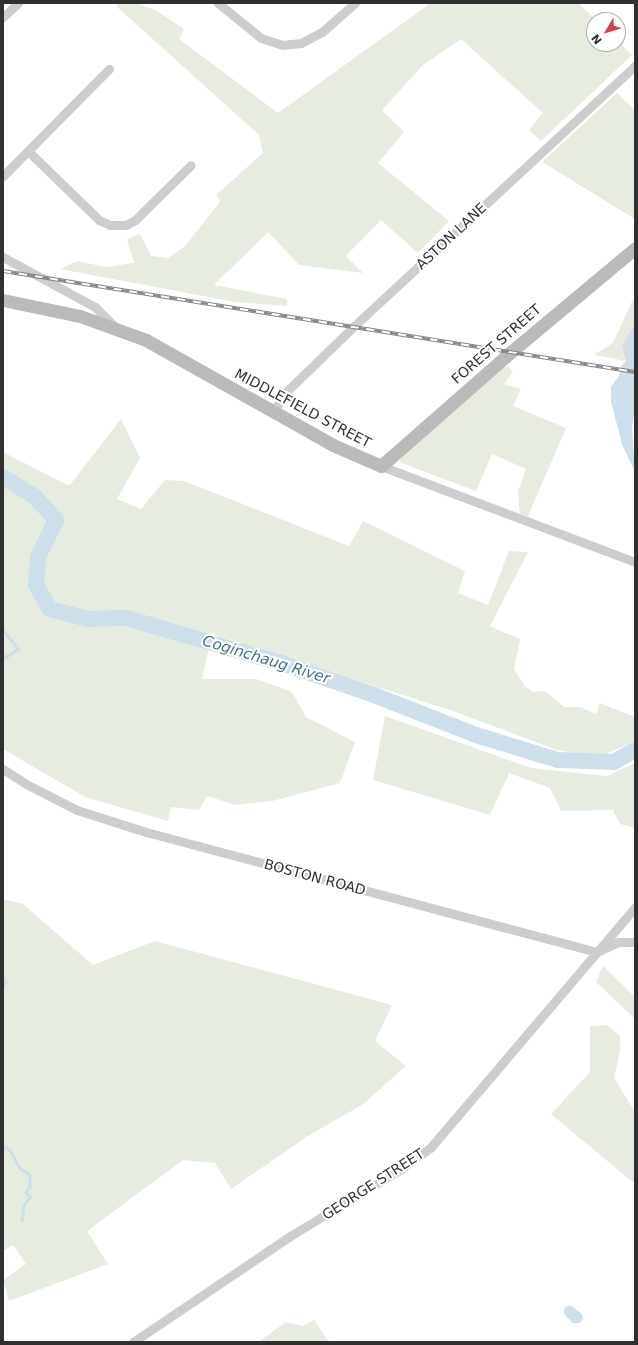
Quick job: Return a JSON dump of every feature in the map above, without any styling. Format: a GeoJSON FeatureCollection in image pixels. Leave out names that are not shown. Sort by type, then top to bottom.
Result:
{"type":"FeatureCollection","features":[{"type":"Feature","properties":{"kind":"main road","name":"FOREST STREET"},"geometry":{"type":"LineString","coordinates":[[381,466],[512,351],[635,248]]}},
{"type":"Feature","properties":{"kind":"main road","name":"MIDDLEFIELD STREET"},"geometry":{"type":"LineString","coordinates":[[3,300],[80,316],[115,327],[174,355],[333,445],[381,466]]}},
{"type":"Feature","properties":{"kind":"street"},"geometry":{"type":"LineString","coordinates":[[3,17],[18,3]]}},
{"type":"Feature","properties":{"kind":"street"},"geometry":{"type":"LineString","coordinates":[[218,3],[261,38],[282,45],[301,43],[322,32],[355,3]]}},
{"type":"Feature","properties":{"kind":"street","name":"ASTON LANE"},"geometry":{"type":"LineString","coordinates":[[273,411],[287,391],[359,322],[635,66]]}},
{"type":"Feature","properties":{"kind":"street"},"geometry":{"type":"LineString","coordinates":[[3,176],[109,69]]}},
{"type":"Feature","properties":{"kind":"street"},"geometry":{"type":"LineString","coordinates":[[28,151],[99,220],[110,225],[126,224],[134,220],[191,165]]}},
{"type":"Feature","properties":{"kind":"street"},"geometry":{"type":"LineString","coordinates":[[3,257],[95,307],[115,327]]}},
{"type":"Feature","properties":{"kind":"street","name":"MIDDLEFIELD STREET"},"geometry":{"type":"LineString","coordinates":[[381,466],[635,562]]}},
{"type":"Feature","properties":{"kind":"street","name":"BOSTON ROAD"},"geometry":{"type":"LineString","coordinates":[[3,769],[28,785],[77,810],[138,829],[597,952]]}},
{"type":"Feature","properties":{"kind":"street","name":"GEORGE STREET"},"geometry":{"type":"LineString","coordinates":[[133,1342],[280,1242],[401,1169],[431,1147],[635,907]]}},
{"type":"Feature","properties":{"kind":"street"},"geometry":{"type":"LineString","coordinates":[[597,952],[618,942],[635,942]]}},
{"type":"Feature","properties":{"kind":"shaded area"},"geometry":{"type":"Polygon","coordinates":[[[119,3],[136,3],[155,10],[184,29],[179,39],[278,113],[431,3],[578,3],[588,12],[586,12],[586,52],[626,52],[626,49],[632,55],[541,141],[529,130],[543,113],[461,39],[423,65],[382,110],[404,132],[378,163],[449,221],[418,253],[381,220],[346,256],[363,273],[299,265],[268,232],[214,285],[287,299],[287,306],[235,302],[60,269],[77,261],[106,267],[134,263],[127,239],[140,234],[151,256],[168,258],[185,246],[220,202],[217,194],[263,153],[259,135],[116,6],[119,3]]]}},
{"type":"Feature","properties":{"kind":"shaded area"},"geometry":{"type":"Polygon","coordinates":[[[617,93],[635,110],[635,219],[542,162],[617,93]]]}},
{"type":"Feature","properties":{"kind":"shaded area"},"geometry":{"type":"Polygon","coordinates":[[[635,295],[635,323],[622,346],[626,361],[594,355],[613,343],[635,295]]]}},
{"type":"Feature","properties":{"kind":"shaded area"},"geometry":{"type":"Polygon","coordinates":[[[508,366],[513,372],[504,384],[521,389],[513,406],[566,428],[528,516],[520,516],[518,491],[526,469],[492,454],[476,491],[399,462],[402,456],[503,368],[508,366]]]}},
{"type":"Feature","properties":{"kind":"shaded area"},"geometry":{"type":"Polygon","coordinates":[[[121,419],[140,458],[117,499],[141,509],[165,480],[184,481],[349,546],[363,521],[465,571],[458,593],[488,605],[509,551],[528,552],[490,626],[520,639],[514,669],[524,685],[533,692],[545,691],[564,707],[580,707],[596,714],[600,703],[635,717],[635,741],[599,757],[557,750],[456,712],[212,634],[202,679],[256,679],[292,692],[306,717],[355,742],[340,783],[272,801],[236,805],[207,796],[199,810],[171,807],[168,821],[85,797],[3,749],[3,452],[69,486],[121,419]]]}},
{"type":"Feature","properties":{"kind":"shaded area"},"geometry":{"type":"Polygon","coordinates":[[[385,716],[531,768],[607,776],[635,763],[635,828],[620,824],[613,810],[561,811],[550,788],[509,773],[490,815],[373,780],[385,716]]]}},
{"type":"Feature","properties":{"kind":"shaded area"},"geometry":{"type":"Polygon","coordinates":[[[3,899],[23,904],[93,965],[155,941],[392,1005],[375,1041],[406,1066],[362,1105],[308,1136],[231,1189],[215,1163],[183,1160],[87,1231],[108,1264],[9,1301],[3,1280],[26,1264],[13,1245],[3,1251],[3,899]]]}},
{"type":"Feature","properties":{"kind":"shaded area"},"geometry":{"type":"Polygon","coordinates":[[[603,966],[635,997],[635,1019],[596,982],[603,966]]]}},
{"type":"Feature","properties":{"kind":"shaded area"},"geometry":{"type":"Polygon","coordinates":[[[607,1025],[620,1036],[620,1051],[614,1078],[635,1112],[635,1184],[551,1114],[590,1072],[590,1026],[607,1025]]]}},
{"type":"Feature","properties":{"kind":"shaded area"},"geometry":{"type":"Polygon","coordinates":[[[314,1320],[329,1342],[258,1342],[286,1322],[303,1326],[314,1320]]]}},
{"type":"Feature","properties":{"kind":"water"},"geometry":{"type":"Polygon","coordinates":[[[635,323],[635,410],[632,427],[635,472],[622,444],[611,402],[611,387],[619,376],[621,366],[626,361],[622,346],[635,323]]]}},
{"type":"Feature","properties":{"kind":"water"},"geometry":{"type":"Polygon","coordinates":[[[570,1305],[582,1314],[583,1319],[579,1323],[573,1323],[564,1314],[564,1308],[570,1305]]]}},
{"type":"Feature","properties":{"kind":"waterway","name":"Coginchaug River"},"geometry":{"type":"LineString","coordinates":[[3,477],[34,496],[56,520],[38,557],[36,585],[50,609],[88,619],[126,618],[284,664],[374,695],[476,735],[558,760],[614,762],[635,750]]}},
{"type":"Feature","properties":{"kind":"waterway"},"geometry":{"type":"LineString","coordinates":[[3,630],[19,649],[3,659]]}},
{"type":"Feature","properties":{"kind":"waterway"},"geometry":{"type":"LineString","coordinates":[[3,977],[6,982],[3,986]]}},
{"type":"Feature","properties":{"kind":"waterway"},"geometry":{"type":"LineString","coordinates":[[3,1146],[10,1150],[20,1168],[30,1175],[30,1186],[26,1193],[31,1197],[24,1205],[22,1221]]}},
{"type":"Feature","properties":{"kind":"railway"},"geometry":{"type":"LineString","coordinates":[[3,271],[635,372]]}}]}
